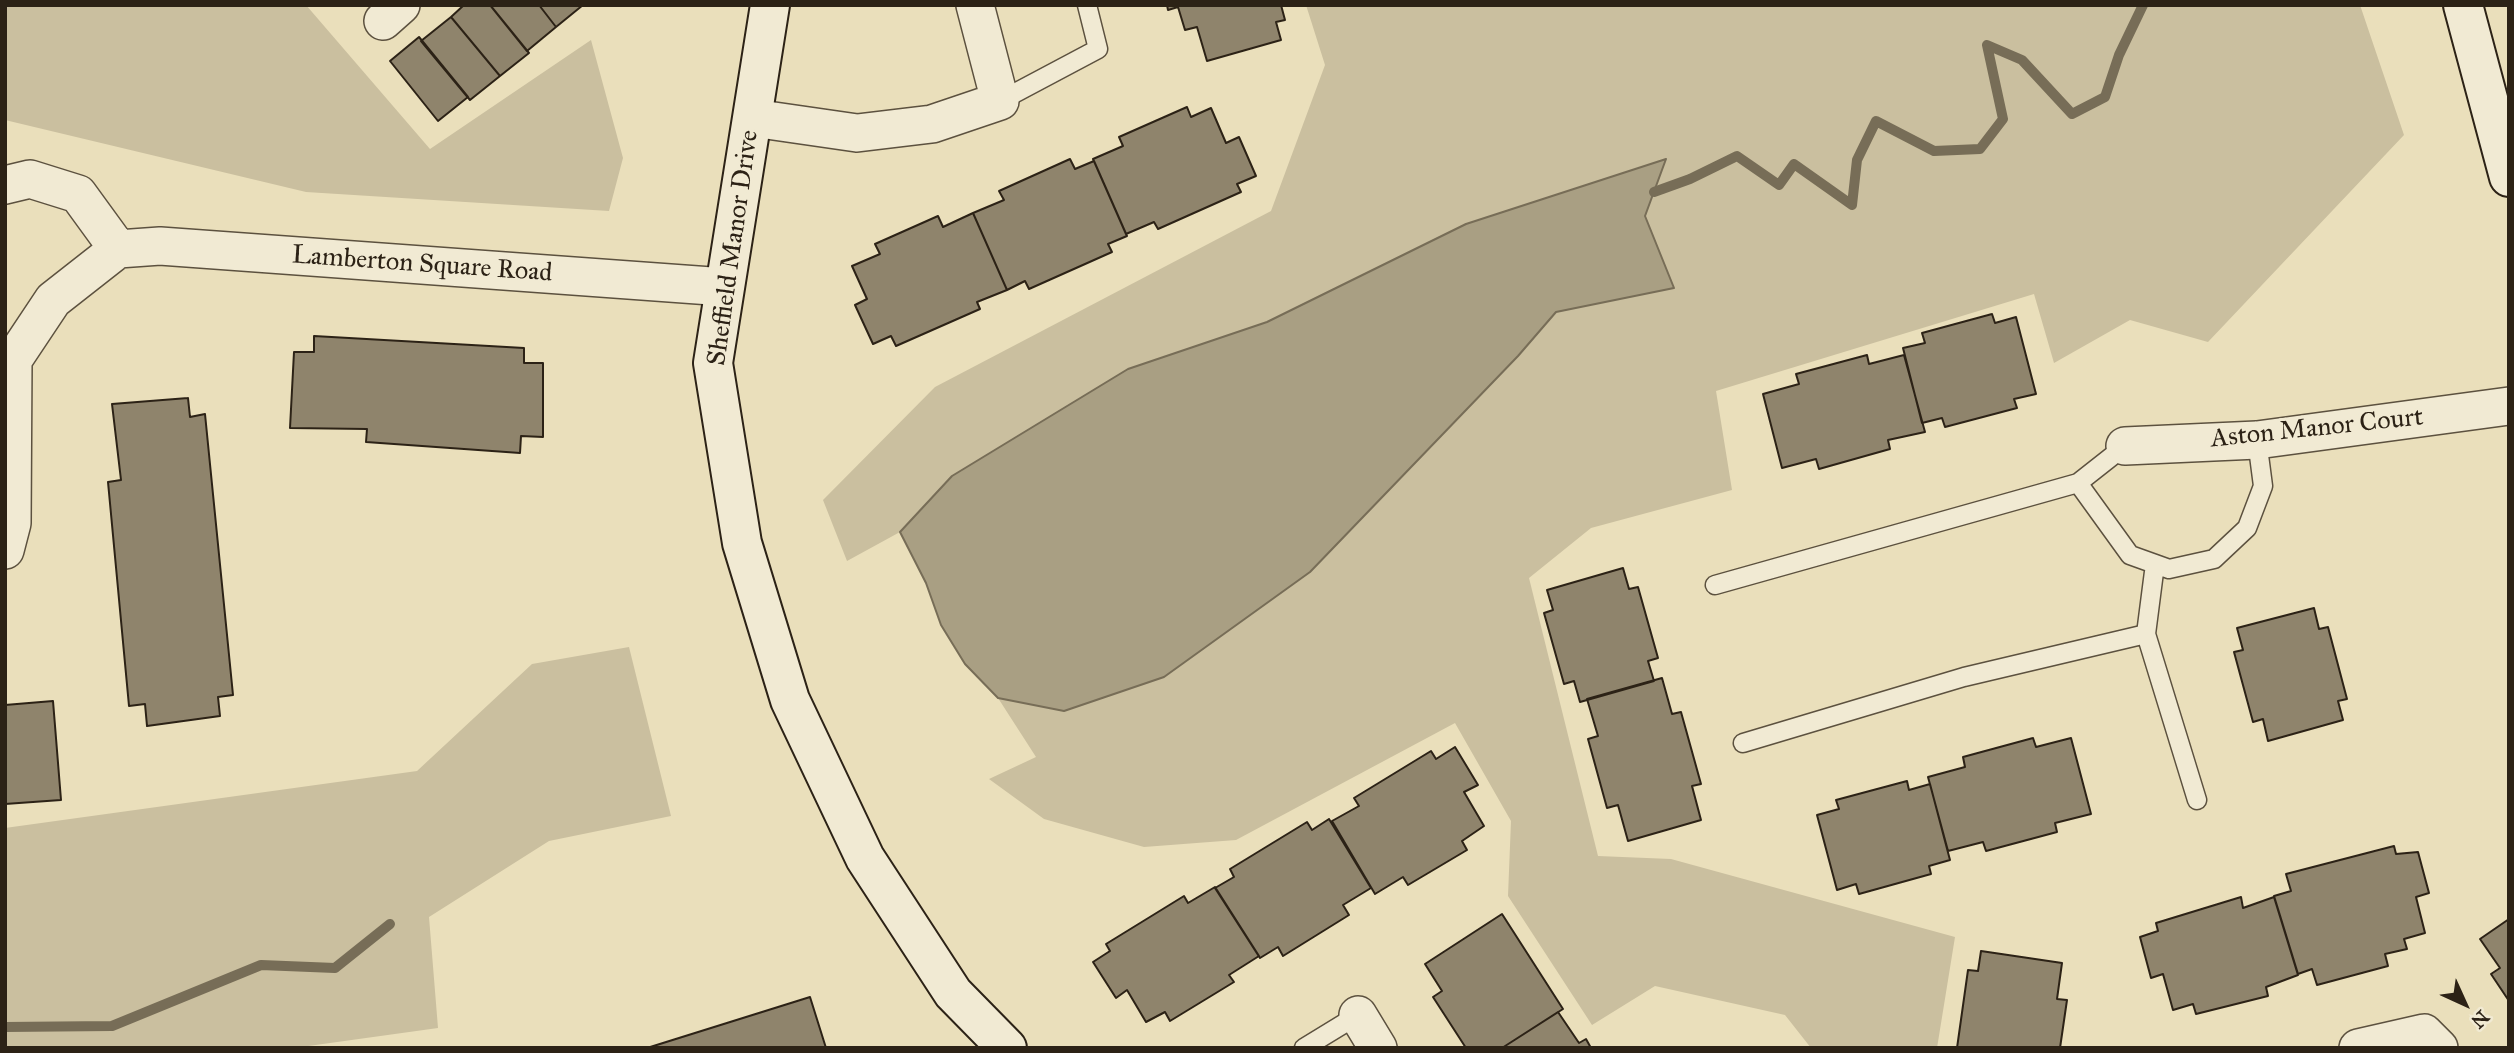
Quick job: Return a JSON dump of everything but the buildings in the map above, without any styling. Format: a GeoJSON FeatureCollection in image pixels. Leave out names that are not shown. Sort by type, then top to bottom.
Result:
{"type":"FeatureCollection","features":[{"type":"Feature","properties":{"kind":"street","name":"Sheffield Manor Drive"},"geometry":{"type":"LineString","coordinates":[[771,5],[713,363],[742,543],[790,700],[865,858],[953,993],[1007,1048]]}},
{"type":"Feature","properties":{"kind":"street"},"geometry":{"type":"LineString","coordinates":[[753,118],[857,133],[932,124],[1000,102],[975,5]]}},
{"type":"Feature","properties":{"kind":"street"},"geometry":{"type":"LineString","coordinates":[[2463,5],[2509,177]]}},
{"type":"Feature","properties":{"kind":"street"},"geometry":{"type":"LineString","coordinates":[[5,185],[30,179],[78,194],[118,249],[53,300],[13,360],[12,523],[5,550]]}},
{"type":"Feature","properties":{"kind":"street","name":"Lamberton Square Road"},"geometry":{"type":"LineString","coordinates":[[118,249],[160,246],[725,287]]}},
{"type":"Feature","properties":{"kind":"street","name":"Aston Manor Court"},"geometry":{"type":"LineString","coordinates":[[2125,446],[2257,440],[2509,406]]}},
{"type":"Feature","properties":{"kind":"street"},"geometry":{"type":"LineString","coordinates":[[1358,1015],[1378,1048]]}},
{"type":"Feature","properties":{"kind":"street"},"geometry":{"type":"LineString","coordinates":[[2358,1048],[2424,1033],[2439,1048]]}},
{"type":"Feature","properties":{"kind":"lane"},"geometry":{"type":"LineString","coordinates":[[1000,102],[1098,49],[1087,5]]}},
{"type":"Feature","properties":{"kind":"lane"},"geometry":{"type":"LineString","coordinates":[[2078,483],[2130,555],[2169,569],[2214,559],[2247,528],[2263,486],[2257,440]]}},
{"type":"Feature","properties":{"kind":"lane"},"geometry":{"type":"LineString","coordinates":[[1715,585],[2078,483],[2125,446]]}},
{"type":"Feature","properties":{"kind":"lane"},"geometry":{"type":"LineString","coordinates":[[2155,564],[2146,635],[2197,800]]}},
{"type":"Feature","properties":{"kind":"lane"},"geometry":{"type":"LineString","coordinates":[[1743,743],[1964,677],[2146,635]]}},
{"type":"Feature","properties":{"kind":"lane"},"geometry":{"type":"LineString","coordinates":[[1304,1048],[1358,1015]]}},
{"type":"Feature","properties":{"kind":"shaded area"},"geometry":{"type":"Polygon","coordinates":[[[5,5],[306,5],[430,149],[591,40],[623,158],[609,211],[306,192],[5,120],[5,5]]]}},
{"type":"Feature","properties":{"kind":"shaded area"},"geometry":{"type":"Polygon","coordinates":[[[1306,5],[2360,5],[2404,135],[2208,342],[2130,320],[2054,363],[2034,294],[1716,391],[1732,490],[1591,528],[1529,578],[1598,856],[1671,859],[1955,937],[1937,1048],[1811,1048],[1785,1015],[1655,986],[1592,1025],[1508,896],[1511,821],[1455,723],[1236,840],[1144,847],[1044,819],[989,779],[1036,757],[998,698],[1064,711],[1310,572],[1518,356],[1556,312],[1673,288],[1645,216],[1665,159],[1466,224],[1267,322],[1128,369],[952,476],[900,532],[847,561],[823,500],[935,387],[1271,211],[1325,65],[1306,5]]]}},
{"type":"Feature","properties":{"kind":"shaded area"},"geometry":{"type":"Polygon","coordinates":[[[1666,159],[1645,216],[1674,288],[1556,312],[1518,356],[1310,572],[1164,677],[1064,711],[998,698],[965,664],[941,625],[926,583],[900,532],[952,476],[1128,369],[1267,322],[1466,224],[1666,159]]]}},
{"type":"Feature","properties":{"kind":"shaded area"},"geometry":{"type":"Polygon","coordinates":[[[629,647],[671,816],[549,841],[429,917],[438,1028],[294,1048],[5,1048],[5,828],[417,771],[532,664],[629,647]]]}},
{"type":"Feature","properties":{"kind":"waterway"},"geometry":{"type":"LineString","coordinates":[[1654,192],[1690,179],[1737,156],[1779,185],[1794,164],[1852,205],[1857,160],[1876,121],[1934,151],[1980,149],[2003,119],[1987,45],[2022,60],[2072,114],[2105,97],[2119,55],[2143,5]]}},
{"type":"Feature","properties":{"kind":"waterway"},"geometry":{"type":"LineString","coordinates":[[5,1027],[112,1026],[261,965],[335,968],[390,924]]}}]}
